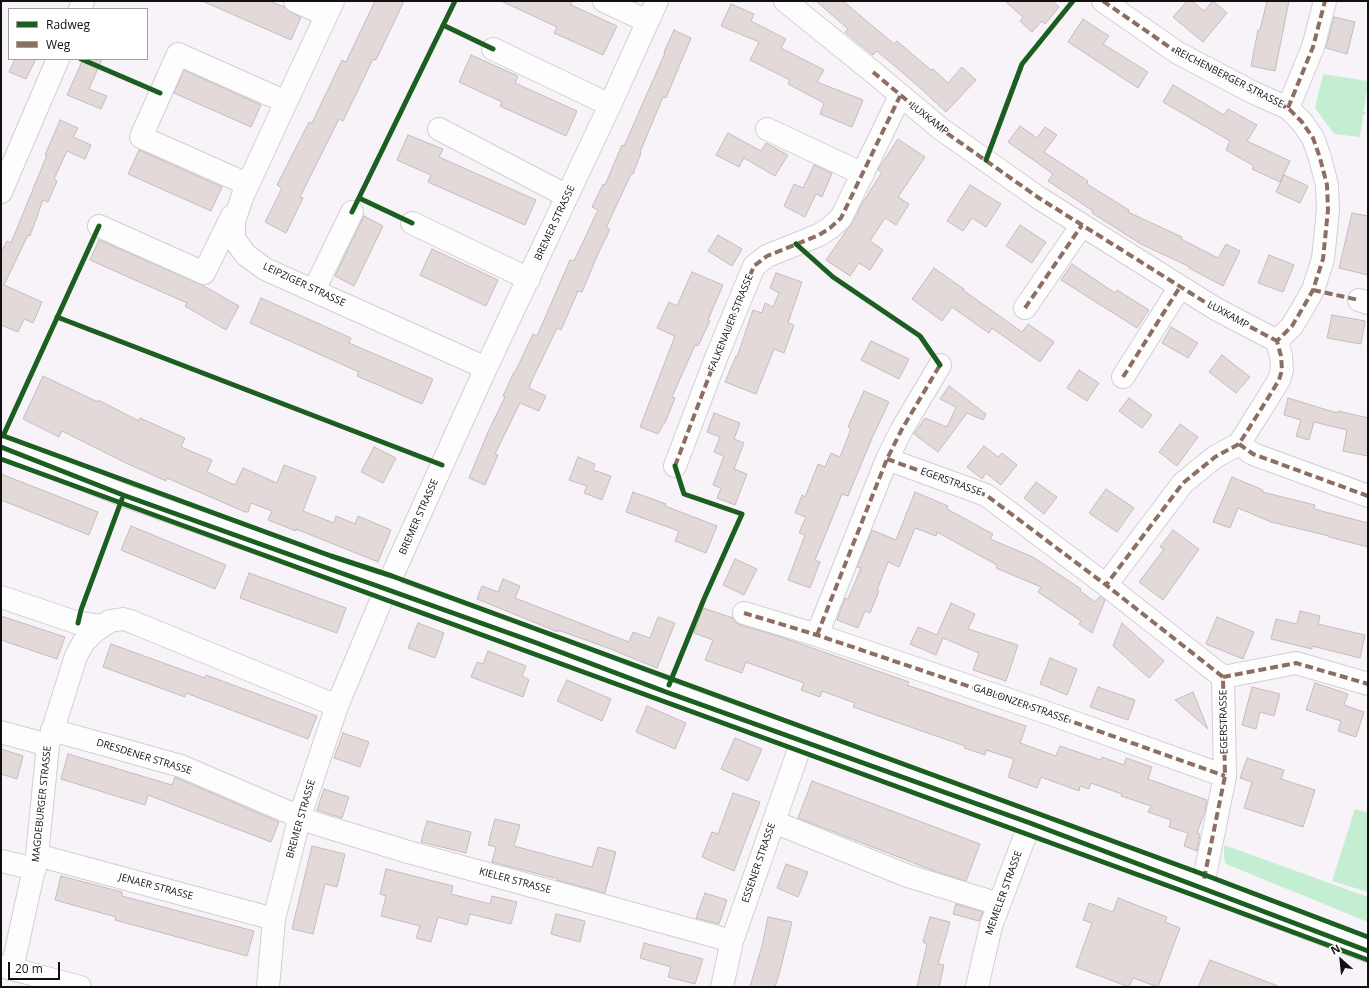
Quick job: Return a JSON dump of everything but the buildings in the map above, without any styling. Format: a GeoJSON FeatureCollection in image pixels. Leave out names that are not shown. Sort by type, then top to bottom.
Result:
{"type":"FeatureCollection","features":[{"type":"Feature","properties":{"kind":"street"},"geometry":{"type":"LineString","coordinates":[[295,1],[330,8]]}},
{"type":"Feature","properties":{"kind":"street"},"geometry":{"type":"LineString","coordinates":[[604,1],[647,21]]}},
{"type":"Feature","properties":{"kind":"street","name":"BREMER STRASSE"},"geometry":{"type":"LineString","coordinates":[[268,987],[274,919],[300,816],[337,706],[386,589],[486,368],[610,105],[656,1]]}},
{"type":"Feature","properties":{"kind":"street","name":"LUXKAMP"},"geometry":{"type":"LineString","coordinates":[[785,1],[941,129],[1039,198],[1216,309],[1277,341]]}},
{"type":"Feature","properties":{"kind":"street","name":"REICHENBERGER STRASSE"},"geometry":{"type":"LineString","coordinates":[[1102,1],[1178,52],[1254,93],[1288,108],[1302,122],[1313,138],[1327,185],[1328,210],[1323,259],[1313,290],[1292,326],[1277,341]]}},
{"type":"Feature","properties":{"kind":"street"},"geometry":{"type":"LineString","coordinates":[[1288,108],[1313,47],[1326,1]]}},
{"type":"Feature","properties":{"kind":"street","name":"LEIPZIGER STRASSE"},"geometry":{"type":"LineString","coordinates":[[330,8],[245,190],[234,221],[234,239],[246,255],[265,269],[486,368]]}},
{"type":"Feature","properties":{"kind":"street"},"geometry":{"type":"LineString","coordinates":[[493,49],[610,105]]}},
{"type":"Feature","properties":{"kind":"street"},"geometry":{"type":"LineString","coordinates":[[99,226],[204,273],[245,190],[140,137],[178,54],[286,102]]}},
{"type":"Feature","properties":{"kind":"street"},"geometry":{"type":"LineString","coordinates":[[1,192],[58,60]]}},
{"type":"Feature","properties":{"kind":"street","name":"FALKENAUER STRASSE"},"geometry":{"type":"LineString","coordinates":[[676,466],[716,358],[754,266],[766,256],[819,235],[841,218],[900,96]]}},
{"type":"Feature","properties":{"kind":"street"},"geometry":{"type":"LineString","coordinates":[[767,129],[863,174]]}},
{"type":"Feature","properties":{"kind":"street"},"geometry":{"type":"LineString","coordinates":[[439,130],[567,196]]}},
{"type":"Feature","properties":{"kind":"street"},"geometry":{"type":"LineString","coordinates":[[314,290],[352,212]]}},
{"type":"Feature","properties":{"kind":"street"},"geometry":{"type":"LineString","coordinates":[[412,223],[529,278]]}},
{"type":"Feature","properties":{"kind":"street"},"geometry":{"type":"LineString","coordinates":[[1025,308],[1082,225]]}},
{"type":"Feature","properties":{"kind":"street"},"geometry":{"type":"LineString","coordinates":[[1123,377],[1180,287]]}},
{"type":"Feature","properties":{"kind":"street"},"geometry":{"type":"LineString","coordinates":[[1106,585],[1183,483],[1215,457],[1239,444],[1279,380],[1282,370],[1282,356],[1277,341]]}},
{"type":"Feature","properties":{"kind":"street"},"geometry":{"type":"LineString","coordinates":[[817,636],[887,458],[902,429],[940,365]]}},
{"type":"Feature","properties":{"kind":"street"},"geometry":{"type":"LineString","coordinates":[[1239,444],[1259,457],[1368,496]]}},
{"type":"Feature","properties":{"kind":"street"},"geometry":{"type":"LineString","coordinates":[[1,447],[123,494],[1030,823],[1368,951]]}},
{"type":"Feature","properties":{"kind":"street","name":"EGERSTRASSE"},"geometry":{"type":"LineString","coordinates":[[887,458],[986,495],[1106,585],[1223,677],[1225,776],[1204,875],[1203,889]]}},
{"type":"Feature","properties":{"kind":"street","name":"MAGDEBURGER STRASSE"},"geometry":{"type":"LineString","coordinates":[[1,597],[78,623],[102,626]]}},
{"type":"Feature","properties":{"kind":"street","name":"GABLONZER STRASSE"},"geometry":{"type":"LineString","coordinates":[[744,613],[1042,711],[1225,776]]}},
{"type":"Feature","properties":{"kind":"street","name":"MAGDEBURGER STRASSE"},"geometry":{"type":"LineString","coordinates":[[7,968],[36,862],[50,738],[79,649],[90,636],[102,626],[110,621],[123,619],[130,621],[337,706]]}},
{"type":"Feature","properties":{"kind":"street"},"geometry":{"type":"LineString","coordinates":[[1223,677],[1296,663],[1368,684]]}},
{"type":"Feature","properties":{"kind":"street","name":"DRESDENER STRASSE"},"geometry":{"type":"LineString","coordinates":[[1,732],[50,738],[181,766],[300,816]]}},
{"type":"Feature","properties":{"kind":"street","name":"ESSENER STRASSE"},"geometry":{"type":"LineString","coordinates":[[722,987],[732,941],[802,741]]}},
{"type":"Feature","properties":{"kind":"street","name":"KIELER STRASSE"},"geometry":{"type":"LineString","coordinates":[[300,816],[314,823],[408,852],[732,941]]}},
{"type":"Feature","properties":{"kind":"street"},"geometry":{"type":"LineString","coordinates":[[774,822],[908,876],[999,904]]}},
{"type":"Feature","properties":{"kind":"street","name":"MEMELER STRASSE"},"geometry":{"type":"LineString","coordinates":[[977,987],[991,926],[1030,823]]}},
{"type":"Feature","properties":{"kind":"street","name":"JENAER STRASSE"},"geometry":{"type":"LineString","coordinates":[[1,861],[36,862],[274,919]]}},
{"type":"Feature","properties":{"kind":"street"},"geometry":{"type":"LineString","coordinates":[[7,968],[80,987]]}},
{"type":"Feature","properties":{"kind":"path"},"geometry":{"type":"LineString","coordinates":[[1364,113],[1368,114]]}},
{"type":"Feature","properties":{"kind":"green space"},"geometry":{"type":"Polygon","coordinates":[[[1323,74],[1368,81],[1360,137],[1334,134],[1315,108],[1323,74]]]}},
{"type":"Feature","properties":{"kind":"green space"},"geometry":{"type":"Polygon","coordinates":[[[1355,809],[1368,813],[1368,892],[1332,881],[1355,809]]]}},
{"type":"Feature","properties":{"kind":"green space"},"geometry":{"type":"Polygon","coordinates":[[[1224,845],[1368,897],[1368,922],[1226,864],[1224,857],[1224,845]]]}},
{"type":"Feature","properties":{"kind":"marked path"},"geometry":{"type":"LineString","coordinates":[[1103,1],[1178,53],[1254,93],[1288,108],[1302,122],[1313,138],[1327,185],[1328,210],[1323,259],[1313,290],[1292,326],[1277,341],[1281,356],[1282,370],[1279,380],[1239,444],[1215,457],[1183,483],[1106,585]]}},
{"type":"Feature","properties":{"kind":"marked path"},"geometry":{"type":"LineString","coordinates":[[1288,108],[1313,47],[1325,1]]}},
{"type":"Feature","properties":{"kind":"marked path"},"geometry":{"type":"LineString","coordinates":[[873,72],[941,129],[1039,198],[1216,309],[1277,341]]}},
{"type":"Feature","properties":{"kind":"marked path"},"geometry":{"type":"LineString","coordinates":[[675,466],[716,358],[754,266],[767,256],[819,235],[841,218],[900,96]]}},
{"type":"Feature","properties":{"kind":"marked path"},"geometry":{"type":"LineString","coordinates":[[1025,308],[1082,225]]}},
{"type":"Feature","properties":{"kind":"marked path"},"geometry":{"type":"LineString","coordinates":[[1123,377],[1180,287]]}},
{"type":"Feature","properties":{"kind":"marked path"},"geometry":{"type":"LineString","coordinates":[[1313,290],[1359,300]]}},
{"type":"Feature","properties":{"kind":"marked path"},"geometry":{"type":"LineString","coordinates":[[817,635],[887,459],[902,429],[940,365]]}},
{"type":"Feature","properties":{"kind":"marked path"},"geometry":{"type":"LineString","coordinates":[[1239,444],[1253,454],[1368,496]]}},
{"type":"Feature","properties":{"kind":"marked path"},"geometry":{"type":"LineString","coordinates":[[887,459],[986,495],[1106,585],[1223,677],[1225,776],[1204,879]]}},
{"type":"Feature","properties":{"kind":"marked path"},"geometry":{"type":"LineString","coordinates":[[744,613],[817,635],[1042,711],[1225,776]]}},
{"type":"Feature","properties":{"kind":"marked path"},"geometry":{"type":"LineString","coordinates":[[1223,677],[1296,663],[1368,684]]}},
{"type":"Feature","properties":{"kind":"cycle path"},"geometry":{"type":"LineString","coordinates":[[352,212],[455,1]]}},
{"type":"Feature","properties":{"kind":"cycle path"},"geometry":{"type":"LineString","coordinates":[[986,160],[1022,64],[1073,1]]}},
{"type":"Feature","properties":{"kind":"cycle path"},"geometry":{"type":"LineString","coordinates":[[443,25],[493,49]]}},
{"type":"Feature","properties":{"kind":"cycle path"},"geometry":{"type":"LineString","coordinates":[[83,60],[160,93]]}},
{"type":"Feature","properties":{"kind":"cycle path"},"geometry":{"type":"LineString","coordinates":[[359,198],[412,223]]}},
{"type":"Feature","properties":{"kind":"cycle path"},"geometry":{"type":"LineString","coordinates":[[3,436],[99,226]]}},
{"type":"Feature","properties":{"kind":"cycle path"},"geometry":{"type":"LineString","coordinates":[[796,244],[833,277],[920,336],[940,365]]}},
{"type":"Feature","properties":{"kind":"cycle path"},"geometry":{"type":"LineString","coordinates":[[57,317],[442,465]]}},
{"type":"Feature","properties":{"kind":"cycle path"},"geometry":{"type":"LineString","coordinates":[[1,435],[331,556],[392,576],[1205,875],[1368,937]]}},
{"type":"Feature","properties":{"kind":"cycle path"},"geometry":{"type":"LineString","coordinates":[[1,447],[123,495],[534,642],[666,692],[1030,823],[1368,951]]}},
{"type":"Feature","properties":{"kind":"cycle path"},"geometry":{"type":"LineString","coordinates":[[1,459],[1368,960]]}},
{"type":"Feature","properties":{"kind":"cycle path"},"geometry":{"type":"LineString","coordinates":[[669,685],[704,599],[742,514],[684,494],[675,466]]}},
{"type":"Feature","properties":{"kind":"cycle path"},"geometry":{"type":"LineString","coordinates":[[78,623],[81,610],[122,499]]}}]}
